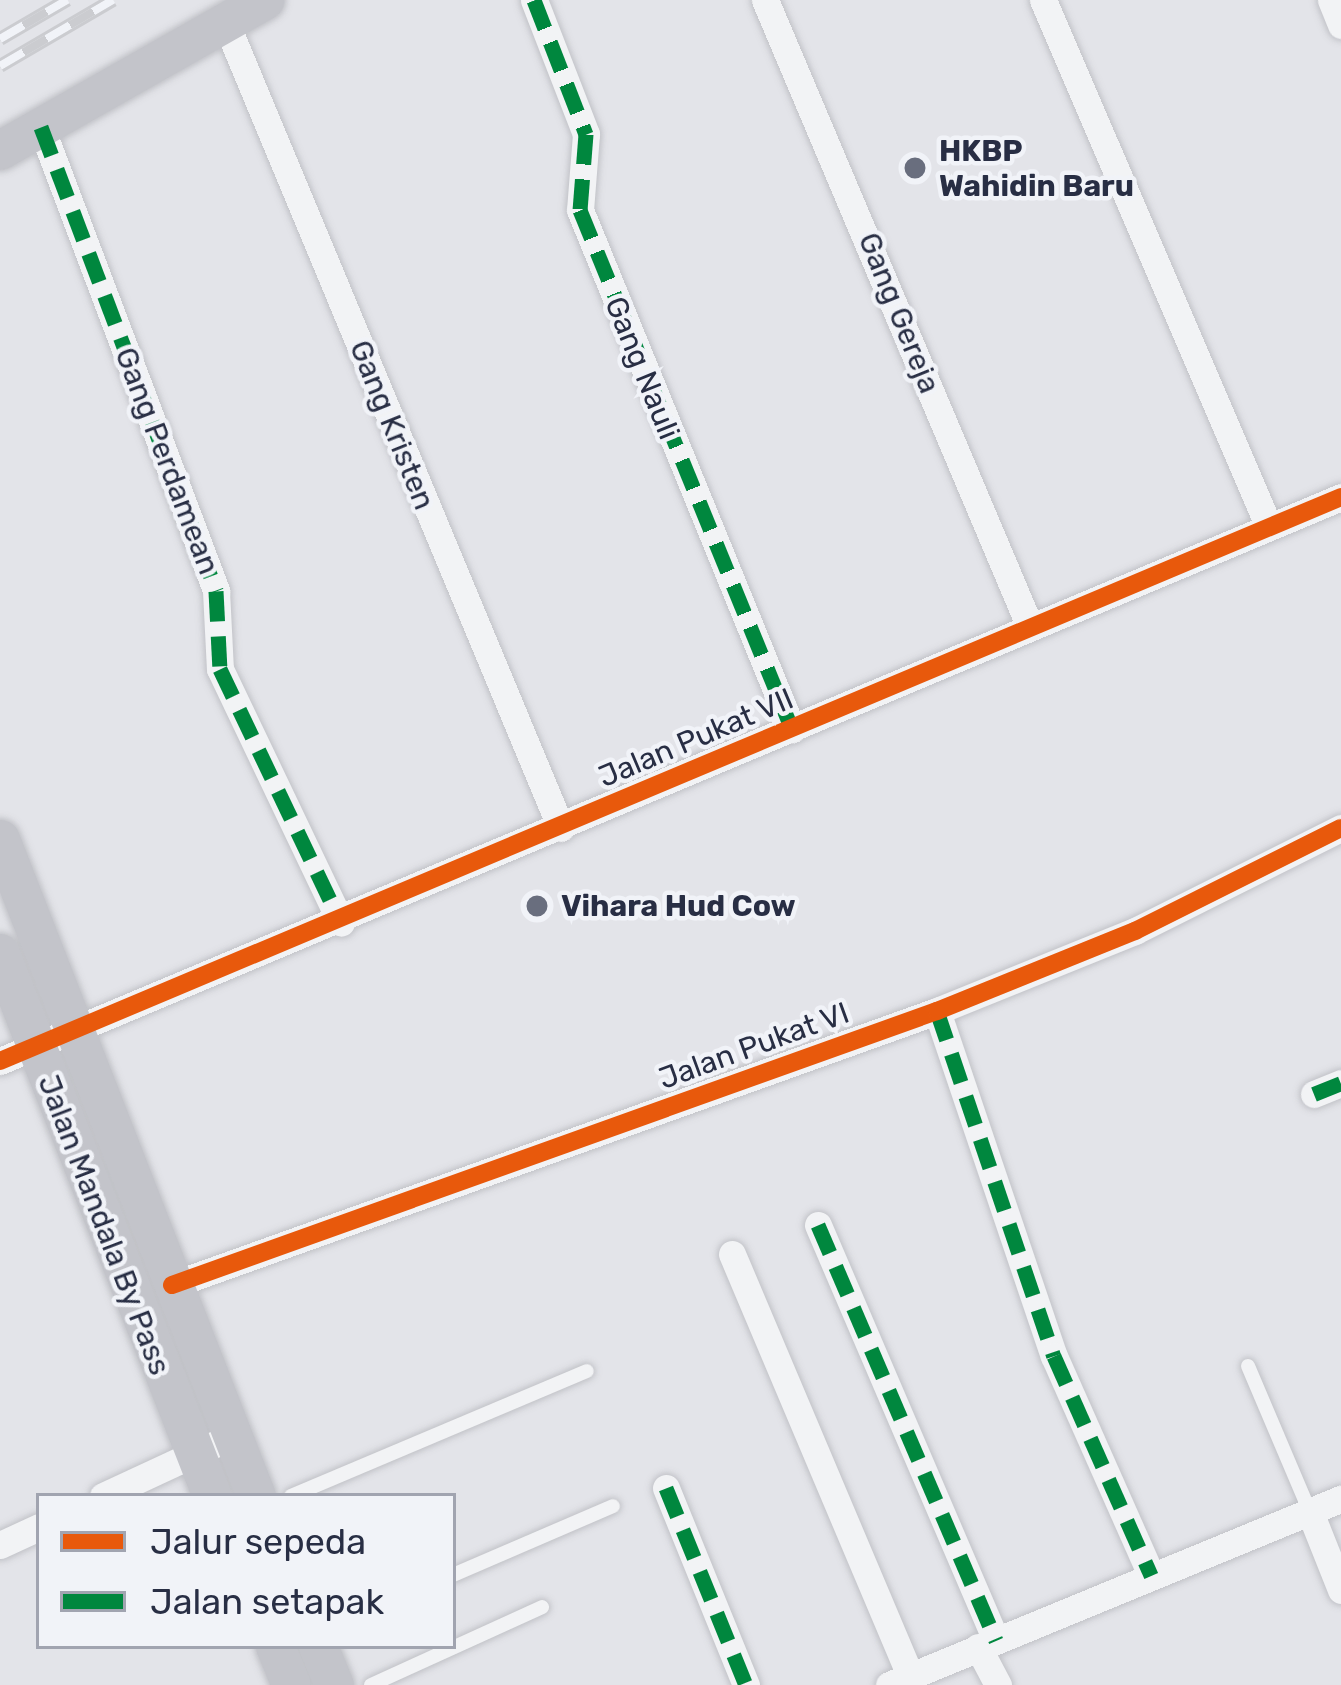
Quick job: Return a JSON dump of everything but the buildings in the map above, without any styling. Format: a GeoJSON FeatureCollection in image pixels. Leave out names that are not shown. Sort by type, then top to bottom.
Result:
{"type":"FeatureCollection","features":[{"type":"Feature","properties":{"kind":"street"},"geometry":{"type":"LineString","coordinates":[[0,150],[264,0]]}},
{"type":"Feature","properties":{"kind":"street","name":"Gang Nauli"},"geometry":{"type":"LineString","coordinates":[[534,0],[586,134],[584,222],[792,729]]}},
{"type":"Feature","properties":{"kind":"street","name":"Gang Gereja"},"geometry":{"type":"LineString","coordinates":[[766,0],[1030,627]]}},
{"type":"Feature","properties":{"kind":"street"},"geometry":{"type":"LineString","coordinates":[[1043,0],[1269,527]]}},
{"type":"Feature","properties":{"kind":"street"},"geometry":{"type":"LineString","coordinates":[[1331,0],[1341,25]]}},
{"type":"Feature","properties":{"kind":"street","name":"Gang Kristen"},"geometry":{"type":"LineString","coordinates":[[225,21],[561,828]]}},
{"type":"Feature","properties":{"kind":"street","name":"Gang Perdamean"},"geometry":{"type":"LineString","coordinates":[[41,127],[216,591],[220,669],[341,923]]}},
{"type":"Feature","properties":{"kind":"street","name":"Jalan Pukat VII"},"geometry":{"type":"LineString","coordinates":[[18,1055],[341,923],[1341,497]]}},
{"type":"Feature","properties":{"kind":"street","name":"Jalan Pukat VI"},"geometry":{"type":"LineString","coordinates":[[172,1286],[937,1011],[1135,932],[1341,828]]}},
{"type":"Feature","properties":{"kind":"street","name":"Jalan Mandala By Pass"},"geometry":{"type":"LineString","coordinates":[[0,839],[172,1286],[212,1445],[212,1493]]}},
{"type":"Feature","properties":{"kind":"street","name":"Jalan Mandala By Pass"},"geometry":{"type":"LineString","coordinates":[[0,953],[18,1055],[212,1445],[253,1493]]}},
{"type":"Feature","properties":{"kind":"street"},"geometry":{"type":"LineString","coordinates":[[937,1011],[1054,1356],[1150,1575]]}},
{"type":"Feature","properties":{"kind":"street"},"geometry":{"type":"LineString","coordinates":[[1314,1094],[1341,1084]]}},
{"type":"Feature","properties":{"kind":"street"},"geometry":{"type":"LineString","coordinates":[[818,1225],[987,1644],[998,1685]]}},
{"type":"Feature","properties":{"kind":"street"},"geometry":{"type":"LineString","coordinates":[[732,1255],[900,1681],[1341,1498]]}},
{"type":"Feature","properties":{"kind":"street"},"geometry":{"type":"LineString","coordinates":[[109,1493],[212,1445]]}},
{"type":"Feature","properties":{"kind":"street"},"geometry":{"type":"LineString","coordinates":[[666,1488],[746,1685]]}},
{"type":"Feature","properties":{"kind":"street"},"geometry":{"type":"LineString","coordinates":[[1310,1512],[1341,1589]]}},
{"type":"Feature","properties":{"kind":"street"},"geometry":{"type":"LineString","coordinates":[[0,1545],[36,1528]]}},
{"type":"Feature","properties":{"kind":"street"},"geometry":{"type":"LineString","coordinates":[[276,1649],[291,1685]]}},
{"type":"Feature","properties":{"kind":"street"},"geometry":{"type":"LineString","coordinates":[[319,1649],[334,1685]]}},
{"type":"Feature","properties":{"kind":"lane"},"geometry":{"type":"LineString","coordinates":[[1248,1366],[1310,1512]]}},
{"type":"Feature","properties":{"kind":"lane"},"geometry":{"type":"LineString","coordinates":[[298,1493],[587,1370]]}},
{"type":"Feature","properties":{"kind":"lane"},"geometry":{"type":"LineString","coordinates":[[456,1574],[613,1506]]}},
{"type":"Feature","properties":{"kind":"lane"},"geometry":{"type":"LineString","coordinates":[[456,1646],[542,1607]]}},
{"type":"Feature","properties":{"kind":"lane"},"geometry":{"type":"LineString","coordinates":[[370,1685],[449,1649]]}},
{"type":"Feature","properties":{"kind":"railway"},"geometry":{"type":"LineString","coordinates":[[0,39],[67,0]]}},
{"type":"Feature","properties":{"kind":"railway"},"geometry":{"type":"LineString","coordinates":[[0,66],[113,0]]}},
{"type":"Feature","properties":{"kind":"marked path"},"geometry":{"type":"LineString","coordinates":[[534,0],[586,134],[580,210],[792,729]]}},
{"type":"Feature","properties":{"kind":"marked path"},"geometry":{"type":"LineString","coordinates":[[41,127],[216,591],[220,669],[341,923]]}},
{"type":"Feature","properties":{"kind":"marked path"},"geometry":{"type":"LineString","coordinates":[[937,1011],[1054,1356],[1151,1575]]}},
{"type":"Feature","properties":{"kind":"marked path"},"geometry":{"type":"LineString","coordinates":[[1314,1094],[1341,1083]]}},
{"type":"Feature","properties":{"kind":"marked path"},"geometry":{"type":"LineString","coordinates":[[818,1225],[996,1640]]}},
{"type":"Feature","properties":{"kind":"marked path"},"geometry":{"type":"LineString","coordinates":[[666,1488],[746,1685]]}},
{"type":"Feature","properties":{"kind":"cycle path"},"geometry":{"type":"LineString","coordinates":[[0,1061],[1341,497]]}},
{"type":"Feature","properties":{"kind":"cycle path"},"geometry":{"type":"LineString","coordinates":[[172,1285],[937,1011],[1135,931],[1341,828]]}},
{"type":"Feature","properties":{"kind":"place","name":"HKBP Wahidin Baru"},"geometry":{"type":"Point","coordinates":[915,168]}},
{"type":"Feature","properties":{"kind":"place","name":"Vihara Hud Cow"},"geometry":{"type":"Point","coordinates":[537,906]}}]}
